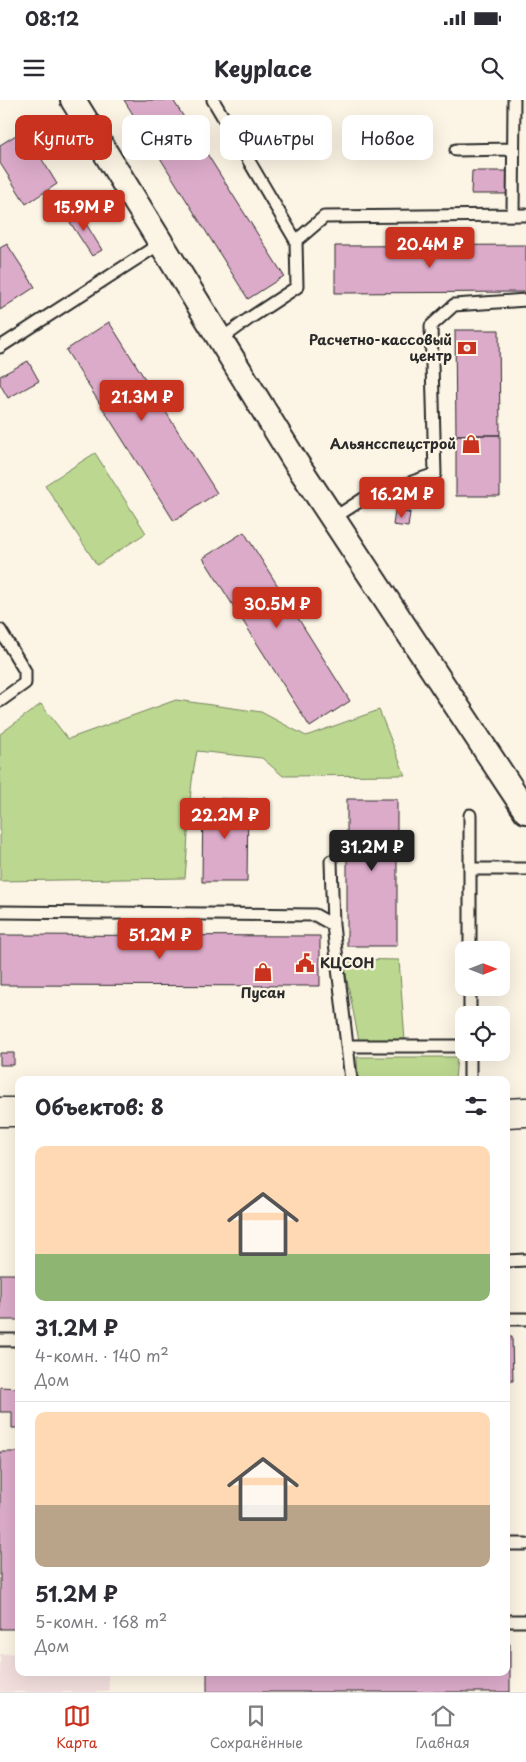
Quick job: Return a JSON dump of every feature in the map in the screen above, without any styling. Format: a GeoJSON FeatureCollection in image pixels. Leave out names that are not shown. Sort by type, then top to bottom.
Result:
{"type":"FeatureCollection","features":[{"type":"Feature","properties":{"kind":"main road"},"geometry":{"type":"LineString","coordinates":[[0,1112],[15,1112]]}},
{"type":"Feature","properties":{"kind":"main road"},"geometry":{"type":"LineString","coordinates":[[510,1112],[526,1112]]}},
{"type":"Feature","properties":{"kind":"street"},"geometry":{"type":"LineString","coordinates":[[73,100],[332,519],[526,811]]}},
{"type":"Feature","properties":{"kind":"lane"},"geometry":{"type":"LineString","coordinates":[[213,100],[296,241],[297,287],[220,340]]}},
{"type":"Feature","properties":{"kind":"lane"},"geometry":{"type":"LineString","coordinates":[[513,215],[514,100]]}},
{"type":"Feature","properties":{"kind":"lane"},"geometry":{"type":"LineString","coordinates":[[456,150],[513,149]]}},
{"type":"Feature","properties":{"kind":"lane"},"geometry":{"type":"LineString","coordinates":[[296,241],[324,217],[526,215]]}},
{"type":"Feature","properties":{"kind":"lane"},"geometry":{"type":"LineString","coordinates":[[0,347],[161,243]]}},
{"type":"Feature","properties":{"kind":"lane"},"geometry":{"type":"LineString","coordinates":[[332,519],[363,499],[436,474],[431,326],[454,306],[526,300]]}},
{"type":"Feature","properties":{"kind":"lane"},"geometry":{"type":"LineString","coordinates":[[0,630],[25,671],[25,683],[0,701]]}},
{"type":"Feature","properties":{"kind":"lane"},"geometry":{"type":"LineString","coordinates":[[470,816],[470,941]]}},
{"type":"Feature","properties":{"kind":"lane"},"geometry":{"type":"LineString","coordinates":[[331,861],[333,925],[351,1076]]}},
{"type":"Feature","properties":{"kind":"lane"},"geometry":{"type":"LineString","coordinates":[[470,869],[526,869]]}},
{"type":"Feature","properties":{"kind":"lane"},"geometry":{"type":"LineString","coordinates":[[0,912],[315,915],[333,925]]}},
{"type":"Feature","properties":{"kind":"lane"},"geometry":{"type":"LineString","coordinates":[[348,1046],[455,1046]]}},
{"type":"Feature","properties":{"kind":"lane"},"geometry":{"type":"LineString","coordinates":[[470,1061],[470,1076]]}},
{"type":"Feature","properties":{"kind":"lane"},"geometry":{"type":"LineString","coordinates":[[510,1261],[526,1260]]}},
{"type":"Feature","properties":{"kind":"lane"},"geometry":{"type":"LineString","coordinates":[[510,1319],[524,1319]]}},
{"type":"Feature","properties":{"kind":"lane"},"geometry":{"type":"LineString","coordinates":[[0,1340],[15,1340]]}},
{"type":"Feature","properties":{"kind":"lane"},"geometry":{"type":"LineString","coordinates":[[510,1544],[526,1544]]}},
{"type":"Feature","properties":{"kind":"lane"},"geometry":{"type":"LineString","coordinates":[[510,1621],[526,1621]]}},
{"type":"Feature","properties":{"kind":"shaded area"},"geometry":{"type":"Polygon","coordinates":[[[15,1653],[15,1676],[108,1676],[109,1692],[0,1692],[0,1654],[15,1653]]]}},
{"type":"Feature","properties":{"kind":"green space"},"geometry":{"type":"Polygon","coordinates":[[[95,453],[146,533],[97,565],[45,485],[95,453]]]}},
{"type":"Feature","properties":{"kind":"green space"},"geometry":{"type":"Polygon","coordinates":[[[176,700],[261,712],[306,736],[379,710],[405,775],[283,776],[262,758],[197,751],[190,798],[185,878],[0,881],[0,734],[41,704],[68,739],[176,700]]]}},
{"type":"Feature","properties":{"kind":"green space"},"geometry":{"type":"Polygon","coordinates":[[[343,959],[399,960],[405,1041],[359,1041],[343,959]]]}},
{"type":"Feature","properties":{"kind":"green space"},"geometry":{"type":"Polygon","coordinates":[[[357,1057],[455,1057],[455,1061],[457,1061],[455,1076],[358,1076],[357,1057]]]}},
{"type":"Feature","properties":{"kind":"building"},"geometry":{"type":"Polygon","coordinates":[[[124,100],[173,100],[182,115],[133,115],[124,100]]]}},
{"type":"Feature","properties":{"kind":"building"},"geometry":{"type":"Polygon","coordinates":[[[15,136],[15,160],[42,160],[57,184],[26,204],[0,163],[0,145],[15,136]]]}},
{"type":"Feature","properties":{"kind":"building"},"geometry":{"type":"Polygon","coordinates":[[[210,159],[284,276],[248,299],[161,160],[210,159]]]}},
{"type":"Feature","properties":{"kind":"building"},"geometry":{"type":"Polygon","coordinates":[[[472,171],[507,171],[507,194],[471,194],[472,171]]]}},
{"type":"Feature","properties":{"kind":"building"},"geometry":{"type":"Polygon","coordinates":[[[77,209],[102,250],[92,256],[66,216],[77,209]]]}},
{"type":"Feature","properties":{"kind":"building"},"geometry":{"type":"Polygon","coordinates":[[[7,244],[35,287],[0,310],[0,248],[7,244]]]}},
{"type":"Feature","properties":{"kind":"building"},"geometry":{"type":"Polygon","coordinates":[[[526,245],[526,292],[335,293],[335,246],[526,245]]]}},
{"type":"Feature","properties":{"kind":"building"},"geometry":{"type":"Polygon","coordinates":[[[109,322],[217,493],[174,521],[66,350],[109,322]]]}},
{"type":"Feature","properties":{"kind":"building"},"geometry":{"type":"Polygon","coordinates":[[[455,330],[499,330],[500,435],[456,435],[455,330]]]}},
{"type":"Feature","properties":{"kind":"building"},"geometry":{"type":"Polygon","coordinates":[[[28,361],[39,381],[8,398],[0,384],[0,376],[28,361]]]}},
{"type":"Feature","properties":{"kind":"building"},"geometry":{"type":"Polygon","coordinates":[[[456,435],[500,435],[500,496],[456,496],[456,435]]]}},
{"type":"Feature","properties":{"kind":"building"},"geometry":{"type":"Polygon","coordinates":[[[396,502],[411,504],[410,513],[395,511],[396,502]]]}},
{"type":"Feature","properties":{"kind":"building"},"geometry":{"type":"Polygon","coordinates":[[[395,511],[410,513],[408,527],[393,525],[395,511]]]}},
{"type":"Feature","properties":{"kind":"building"},"geometry":{"type":"Polygon","coordinates":[[[244,532],[350,701],[310,727],[203,558],[244,532]]]}},
{"type":"Feature","properties":{"kind":"building"},"geometry":{"type":"Polygon","coordinates":[[[203,798],[248,799],[247,882],[202,882],[203,798]]]}},
{"type":"Feature","properties":{"kind":"building"},"geometry":{"type":"Polygon","coordinates":[[[347,799],[397,799],[397,946],[347,946],[347,799]]]}},
{"type":"Feature","properties":{"kind":"building"},"geometry":{"type":"Polygon","coordinates":[[[0,935],[320,936],[320,986],[0,985],[0,935]]]}},
{"type":"Feature","properties":{"kind":"building"},"geometry":{"type":"Polygon","coordinates":[[[0,1053],[14,1053],[14,1065],[0,1065],[0,1053]]]}},
{"type":"Feature","properties":{"kind":"building"},"geometry":{"type":"Polygon","coordinates":[[[0,1274],[15,1274],[15,1320],[0,1320],[0,1274]]]}},
{"type":"Feature","properties":{"kind":"building"},"geometry":{"type":"Polygon","coordinates":[[[510,1337],[512,1337],[513,1381],[510,1381],[510,1337]]]}},
{"type":"Feature","properties":{"kind":"building"},"geometry":{"type":"Polygon","coordinates":[[[0,1387],[15,1388],[15,1428],[12,1428],[12,1412],[0,1412],[0,1387]]]}},
{"type":"Feature","properties":{"kind":"building"},"geometry":{"type":"Polygon","coordinates":[[[0,1452],[15,1452],[15,1629],[0,1629],[0,1452]]]}},
{"type":"Feature","properties":{"kind":"building"},"geometry":{"type":"Polygon","coordinates":[[[207,1676],[510,1676],[510,1692],[207,1692],[207,1676]]]}},
{"type":"Feature","properties":{"kind":"place","name":"Расчетно-кассовый центр"},"geometry":{"type":"Point","coordinates":[467,348]}},
{"type":"Feature","properties":{"kind":"place","name":"Альянсспецстрой"},"geometry":{"type":"Point","coordinates":[471,444]}},
{"type":"Feature","properties":{"kind":"place","name":"КЦСОН"},"geometry":{"type":"Point","coordinates":[305,963]}},
{"type":"Feature","properties":{"kind":"place","name":"Пусан"},"geometry":{"type":"Point","coordinates":[263,972]}}]}
